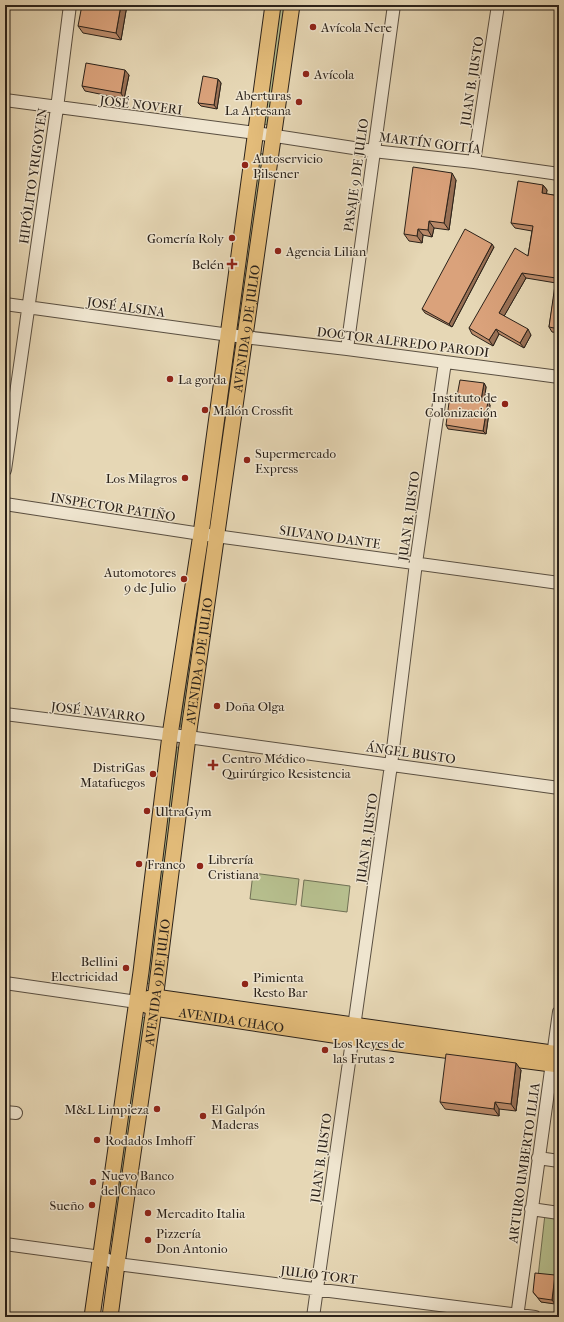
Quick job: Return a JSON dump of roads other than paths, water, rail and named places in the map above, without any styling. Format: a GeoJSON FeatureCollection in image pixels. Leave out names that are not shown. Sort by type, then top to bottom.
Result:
{"type":"FeatureCollection","features":[{"type":"Feature","properties":{"kind":"main road","name":"AVENIDA 9 DE JULIO"},"geometry":{"type":"LineString","coordinates":[[92,1317],[137,1002],[170,735],[201,534],[227,334],[273,5]]}},
{"type":"Feature","properties":{"kind":"main road","name":"AVENIDA 9 DE JULIO"},"geometry":{"type":"LineString","coordinates":[[110,1317],[154,1002],[188,737],[292,5]]}},
{"type":"Feature","properties":{"kind":"main road","name":"AVENIDA CHACO"},"geometry":{"type":"LineString","coordinates":[[137,1002],[154,1002],[354,1032],[556,1059]]}},
{"type":"Feature","properties":{"kind":"street","name":"HIPÓLITO YRIGOYEN"},"geometry":{"type":"LineString","coordinates":[[5,470],[57,108],[70,5]]}},
{"type":"Feature","properties":{"kind":"street","name":"PASAJE 9 DE JULIO"},"geometry":{"type":"LineString","coordinates":[[347,349],[394,5]]}},
{"type":"Feature","properties":{"kind":"street","name":"JUAN B. JUSTO"},"geometry":{"type":"LineString","coordinates":[[474,162],[498,5]]}},
{"type":"Feature","properties":{"kind":"street","name":"JOSÉ NOVERI"},"geometry":{"type":"LineString","coordinates":[[5,100],[256,133],[273,137]]}},
{"type":"Feature","properties":{"kind":"street","name":"MARTÍN GOITÍA"},"geometry":{"type":"LineString","coordinates":[[273,137],[559,174]]}},
{"type":"Feature","properties":{"kind":"street","name":"JOSÉ ALSINA"},"geometry":{"type":"LineString","coordinates":[[5,304],[244,337]]}},
{"type":"Feature","properties":{"kind":"street","name":"DOCTOR ALFREDO PARODI"},"geometry":{"type":"LineString","coordinates":[[244,337],[559,377]]}},
{"type":"Feature","properties":{"kind":"street","name":"JUAN B. JUSTO"},"geometry":{"type":"LineString","coordinates":[[313,1317],[391,765],[416,563],[444,362]]}},
{"type":"Feature","properties":{"kind":"street","name":"INSPECTOR PATIÑO"},"geometry":{"type":"LineString","coordinates":[[5,504],[217,536]]}},
{"type":"Feature","properties":{"kind":"street","name":"SILVANO DANTE"},"geometry":{"type":"LineString","coordinates":[[217,536],[559,583]]}},
{"type":"Feature","properties":{"kind":"street","name":"JOSÉ NAVARRO"},"geometry":{"type":"LineString","coordinates":[[5,714],[188,737]]}},
{"type":"Feature","properties":{"kind":"street","name":"ÁNGEL BUSTO"},"geometry":{"type":"LineString","coordinates":[[188,737],[559,788]]}},
{"type":"Feature","properties":{"kind":"street"},"geometry":{"type":"LineString","coordinates":[[5,983],[137,1002]]}},
{"type":"Feature","properties":{"kind":"street","name":"ARTURO UMBERTO ILLIA"},"geometry":{"type":"LineString","coordinates":[[517,1316],[538,1158],[556,1059],[559,1012]]}},
{"type":"Feature","properties":{"kind":"street"},"geometry":{"type":"LineString","coordinates":[[538,1158],[559,1161]]}},
{"type":"Feature","properties":{"kind":"street"},"geometry":{"type":"LineString","coordinates":[[531,1209],[559,1213]]}},
{"type":"Feature","properties":{"kind":"street","name":"JULIO TORT"},"geometry":{"type":"LineString","coordinates":[[5,1244],[101,1257],[117,1264],[517,1316],[535,1317]]}},
{"type":"Feature","properties":{"kind":"place","name":"Avícola Nere"},"geometry":{"type":"Point","coordinates":[313,27]}},
{"type":"Feature","properties":{"kind":"place","name":"Avícola"},"geometry":{"type":"Point","coordinates":[306,74]}},
{"type":"Feature","properties":{"kind":"place","name":"Aberturas La Artesana"},"geometry":{"type":"Point","coordinates":[299,102]}},
{"type":"Feature","properties":{"kind":"place","name":"Autoservicio Pilsener"},"geometry":{"type":"Point","coordinates":[245,165]}},
{"type":"Feature","properties":{"kind":"place","name":"Gomería Roly"},"geometry":{"type":"Point","coordinates":[232,238]}},
{"type":"Feature","properties":{"kind":"place","name":"Agencia Lilian"},"geometry":{"type":"Point","coordinates":[278,251]}},
{"type":"Feature","properties":{"kind":"place","name":"Belén"},"geometry":{"type":"Point","coordinates":[232,264]}},
{"type":"Feature","properties":{"kind":"place","name":"La gorda"},"geometry":{"type":"Point","coordinates":[170,379]}},
{"type":"Feature","properties":{"kind":"place","name":"Instituto de Colonización"},"geometry":{"type":"Point","coordinates":[505,404]}},
{"type":"Feature","properties":{"kind":"place","name":"Malón Crossfit"},"geometry":{"type":"Point","coordinates":[205,410]}},
{"type":"Feature","properties":{"kind":"place","name":"Supermercado Express"},"geometry":{"type":"Point","coordinates":[247,460]}},
{"type":"Feature","properties":{"kind":"place","name":"Los Milagros"},"geometry":{"type":"Point","coordinates":[185,478]}},
{"type":"Feature","properties":{"kind":"place","name":"Automotores 9 de Julio"},"geometry":{"type":"Point","coordinates":[184,579]}},
{"type":"Feature","properties":{"kind":"place","name":"Doña Olga"},"geometry":{"type":"Point","coordinates":[217,706]}},
{"type":"Feature","properties":{"kind":"place","name":"Centro Médico Quirúrgico Resistencia"},"geometry":{"type":"Point","coordinates":[213,765]}},
{"type":"Feature","properties":{"kind":"place","name":"DistriGas Matafuegos"},"geometry":{"type":"Point","coordinates":[153,774]}},
{"type":"Feature","properties":{"kind":"place","name":"UltraGym"},"geometry":{"type":"Point","coordinates":[147,811]}},
{"type":"Feature","properties":{"kind":"place","name":"Franco"},"geometry":{"type":"Point","coordinates":[139,864]}},
{"type":"Feature","properties":{"kind":"place","name":"Librería Cristiana"},"geometry":{"type":"Point","coordinates":[200,866]}},
{"type":"Feature","properties":{"kind":"place","name":"Bellini Electricidad"},"geometry":{"type":"Point","coordinates":[126,968]}},
{"type":"Feature","properties":{"kind":"place","name":"Pimienta Resto Bar"},"geometry":{"type":"Point","coordinates":[245,984]}},
{"type":"Feature","properties":{"kind":"place","name":"Los Reyes de las Frutas 2"},"geometry":{"type":"Point","coordinates":[325,1050]}},
{"type":"Feature","properties":{"kind":"place","name":"M&L Limpieza"},"geometry":{"type":"Point","coordinates":[157,1109]}},
{"type":"Feature","properties":{"kind":"place","name":"El Galpón Maderas"},"geometry":{"type":"Point","coordinates":[203,1116]}},
{"type":"Feature","properties":{"kind":"place","name":"Rodados Imhoff"},"geometry":{"type":"Point","coordinates":[97,1140]}},
{"type":"Feature","properties":{"kind":"place","name":"Nuevo Banco del Chaco"},"geometry":{"type":"Point","coordinates":[93,1182]}},
{"type":"Feature","properties":{"kind":"place","name":"Sueño"},"geometry":{"type":"Point","coordinates":[92,1205]}},
{"type":"Feature","properties":{"kind":"place","name":"Mercadito Italia"},"geometry":{"type":"Point","coordinates":[148,1213]}},
{"type":"Feature","properties":{"kind":"place","name":"Pizzería Don Antonio"},"geometry":{"type":"Point","coordinates":[148,1240]}}]}
